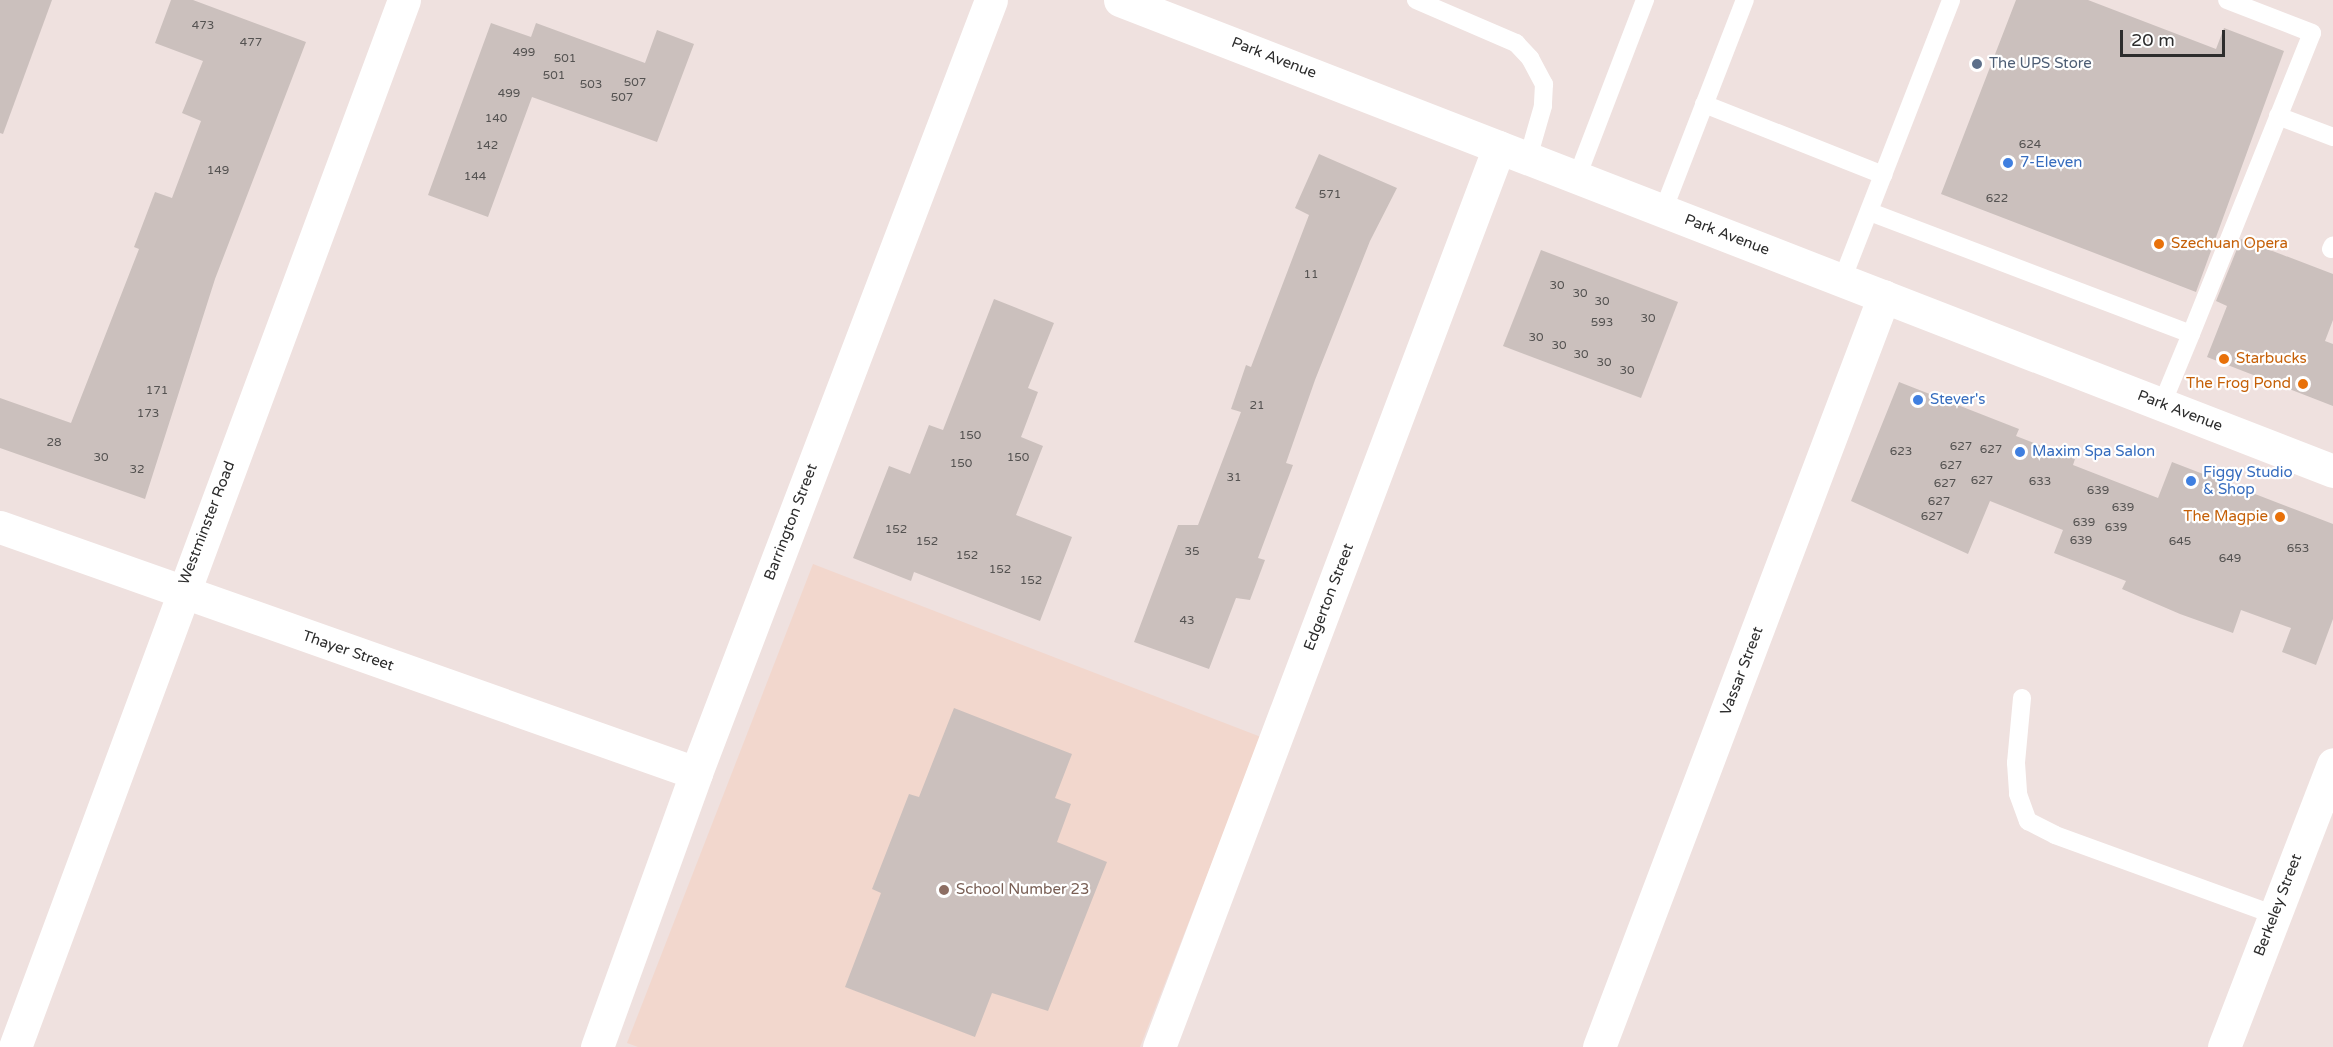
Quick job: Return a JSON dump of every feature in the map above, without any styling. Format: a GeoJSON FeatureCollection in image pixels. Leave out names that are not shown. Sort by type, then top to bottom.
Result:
{"type":"FeatureCollection","features":[{"type":"Feature","properties":{"kind":"street","name":"Westminster Road"},"geometry":{"type":"LineString","coordinates":[[15,1047],[181,592],[404,0]]}},
{"type":"Feature","properties":{"kind":"street","name":"Barrington Street"},"geometry":{"type":"LineString","coordinates":[[597,1047],[696,772],[991,0]]}},
{"type":"Feature","properties":{"kind":"street","name":"Park Avenue"},"geometry":{"type":"LineString","coordinates":[[1120,0],[2333,471]]}},
{"type":"Feature","properties":{"kind":"street","name":"Edgerton Street"},"geometry":{"type":"LineString","coordinates":[[1159,1047],[1513,152]]}},
{"type":"Feature","properties":{"kind":"street","name":"Vassar Street"},"geometry":{"type":"LineString","coordinates":[[1599,1047],[1884,296]]}},
{"type":"Feature","properties":{"kind":"street","name":"Thayer Street"},"geometry":{"type":"LineString","coordinates":[[0,527],[696,772]]}},
{"type":"Feature","properties":{"kind":"street","name":"Berkeley Street"},"geometry":{"type":"LineString","coordinates":[[2224,1047],[2333,764]]}},
{"type":"Feature","properties":{"kind":"lane"},"geometry":{"type":"LineString","coordinates":[[1416,0],[1516,43],[1530,58],[1544,84],[1543,106],[1513,152]]}},
{"type":"Feature","properties":{"kind":"lane"},"geometry":{"type":"LineString","coordinates":[[1577,177],[1645,0]]}},
{"type":"Feature","properties":{"kind":"lane"},"geometry":{"type":"LineString","coordinates":[[1663,211],[1745,0]]}},
{"type":"Feature","properties":{"kind":"lane"},"geometry":{"type":"LineString","coordinates":[[1842,280],[1951,0]]}},
{"type":"Feature","properties":{"kind":"lane"},"geometry":{"type":"LineString","coordinates":[[2163,404],[2312,33],[2227,0]]}},
{"type":"Feature","properties":{"kind":"lane"},"geometry":{"type":"LineString","coordinates":[[1704,104],[1883,175]]}},
{"type":"Feature","properties":{"kind":"lane"},"geometry":{"type":"LineString","coordinates":[[2278,116],[2333,136]]}},
{"type":"Feature","properties":{"kind":"lane"},"geometry":{"type":"LineString","coordinates":[[1870,212],[2190,334]]}},
{"type":"Feature","properties":{"kind":"lane"},"geometry":{"type":"LineString","coordinates":[[2022,698],[2016,763],[2018,794],[2028,821],[2055,835],[2275,915]]}},
{"type":"Feature","properties":{"kind":"shaded area","name":"School Number 23"},"geometry":{"type":"Polygon","coordinates":[[[813,564],[1261,737],[1140,1047],[638,1047],[627,1043],[813,564]]]}},
{"type":"Feature","properties":{"kind":"building"},"geometry":{"type":"Polygon","coordinates":[[[0,0],[52,0],[3,134],[0,133],[0,0]]]}},
{"type":"Feature","properties":{"kind":"building"},"geometry":{"type":"Polygon","coordinates":[[[171,0],[193,0],[306,42],[215,279],[145,499],[0,448],[0,398],[71,423],[139,249],[134,247],[155,192],[172,198],[201,121],[182,113],[203,61],[155,43],[171,0]]]}},
{"type":"Feature","properties":{"kind":"building"},"geometry":{"type":"Polygon","coordinates":[[[2016,0],[2088,0],[2216,49],[2224,28],[2284,51],[2196,292],[1941,194],[2016,0]]]}},
{"type":"Feature","properties":{"kind":"building"},"geometry":{"type":"Polygon","coordinates":[[[491,23],[531,37],[536,23],[645,63],[657,30],[694,44],[657,142],[532,97],[488,217],[428,195],[491,23]]]}},
{"type":"Feature","properties":{"kind":"building"},"geometry":{"type":"Polygon","coordinates":[[[1319,154],[1397,188],[1370,241],[1315,380],[1286,463],[1293,465],[1258,558],[1265,560],[1250,600],[1236,598],[1209,669],[1134,642],[1178,525],[1198,525],[1241,412],[1231,409],[1246,365],[1251,367],[1309,215],[1295,208],[1319,154]]]}},
{"type":"Feature","properties":{"kind":"building"},"geometry":{"type":"Polygon","coordinates":[[[2241,239],[2333,274],[2333,320],[2325,341],[2333,344],[2333,406],[2207,357],[2227,306],[2216,301],[2241,239]]]}},
{"type":"Feature","properties":{"kind":"building"},"geometry":{"type":"Polygon","coordinates":[[[1541,250],[1678,302],[1641,398],[1503,346],[1541,250]]]}},
{"type":"Feature","properties":{"kind":"building"},"geometry":{"type":"Polygon","coordinates":[[[994,299],[1054,323],[1028,388],[1038,392],[1021,437],[1043,446],[1016,515],[1072,537],[1040,621],[914,572],[911,581],[853,558],[889,466],[910,474],[929,425],[943,430],[994,299]]]}},
{"type":"Feature","properties":{"kind":"building"},"geometry":{"type":"Polygon","coordinates":[[[1899,382],[2019,429],[2016,436],[2075,459],[2073,465],[2158,498],[2172,462],[2333,524],[2333,619],[2316,665],[2282,652],[2291,628],[2241,610],[2233,633],[2180,614],[2122,589],[2126,581],[2054,553],[2063,530],[1990,501],[1968,554],[1851,501],[1899,382]]]}},
{"type":"Feature","properties":{"kind":"building"},"geometry":{"type":"Polygon","coordinates":[[[954,708],[1072,754],[1055,798],[1071,804],[1057,842],[1107,862],[1048,1011],[992,993],[975,1037],[845,987],[881,893],[872,889],[909,794],[919,797],[954,708]]]}},
{"type":"Feature","properties":{"kind":"place","name":"The UPS Store"},"geometry":{"type":"Point","coordinates":[1977,64]}},
{"type":"Feature","properties":{"kind":"place","name":"7-Eleven"},"geometry":{"type":"Point","coordinates":[2008,163]}},
{"type":"Feature","properties":{"kind":"place","name":"Szechuan Opera"},"geometry":{"type":"Point","coordinates":[2159,244]}},
{"type":"Feature","properties":{"kind":"place","name":"Starbucks"},"geometry":{"type":"Point","coordinates":[2224,359]}},
{"type":"Feature","properties":{"kind":"place","name":"The Frog Pond"},"geometry":{"type":"Point","coordinates":[2303,384]}},
{"type":"Feature","properties":{"kind":"place","name":"Stever's"},"geometry":{"type":"Point","coordinates":[1918,400]}},
{"type":"Feature","properties":{"kind":"place","name":"Maxim Spa Salon"},"geometry":{"type":"Point","coordinates":[2020,452]}},
{"type":"Feature","properties":{"kind":"place","name":"Figgy Studio & Shop"},"geometry":{"type":"Point","coordinates":[2191,481]}},
{"type":"Feature","properties":{"kind":"place","name":"The Magpie"},"geometry":{"type":"Point","coordinates":[2280,517]}},
{"type":"Feature","properties":{"kind":"place","name":"School Number 23"},"geometry":{"type":"Point","coordinates":[944,890]}}]}
